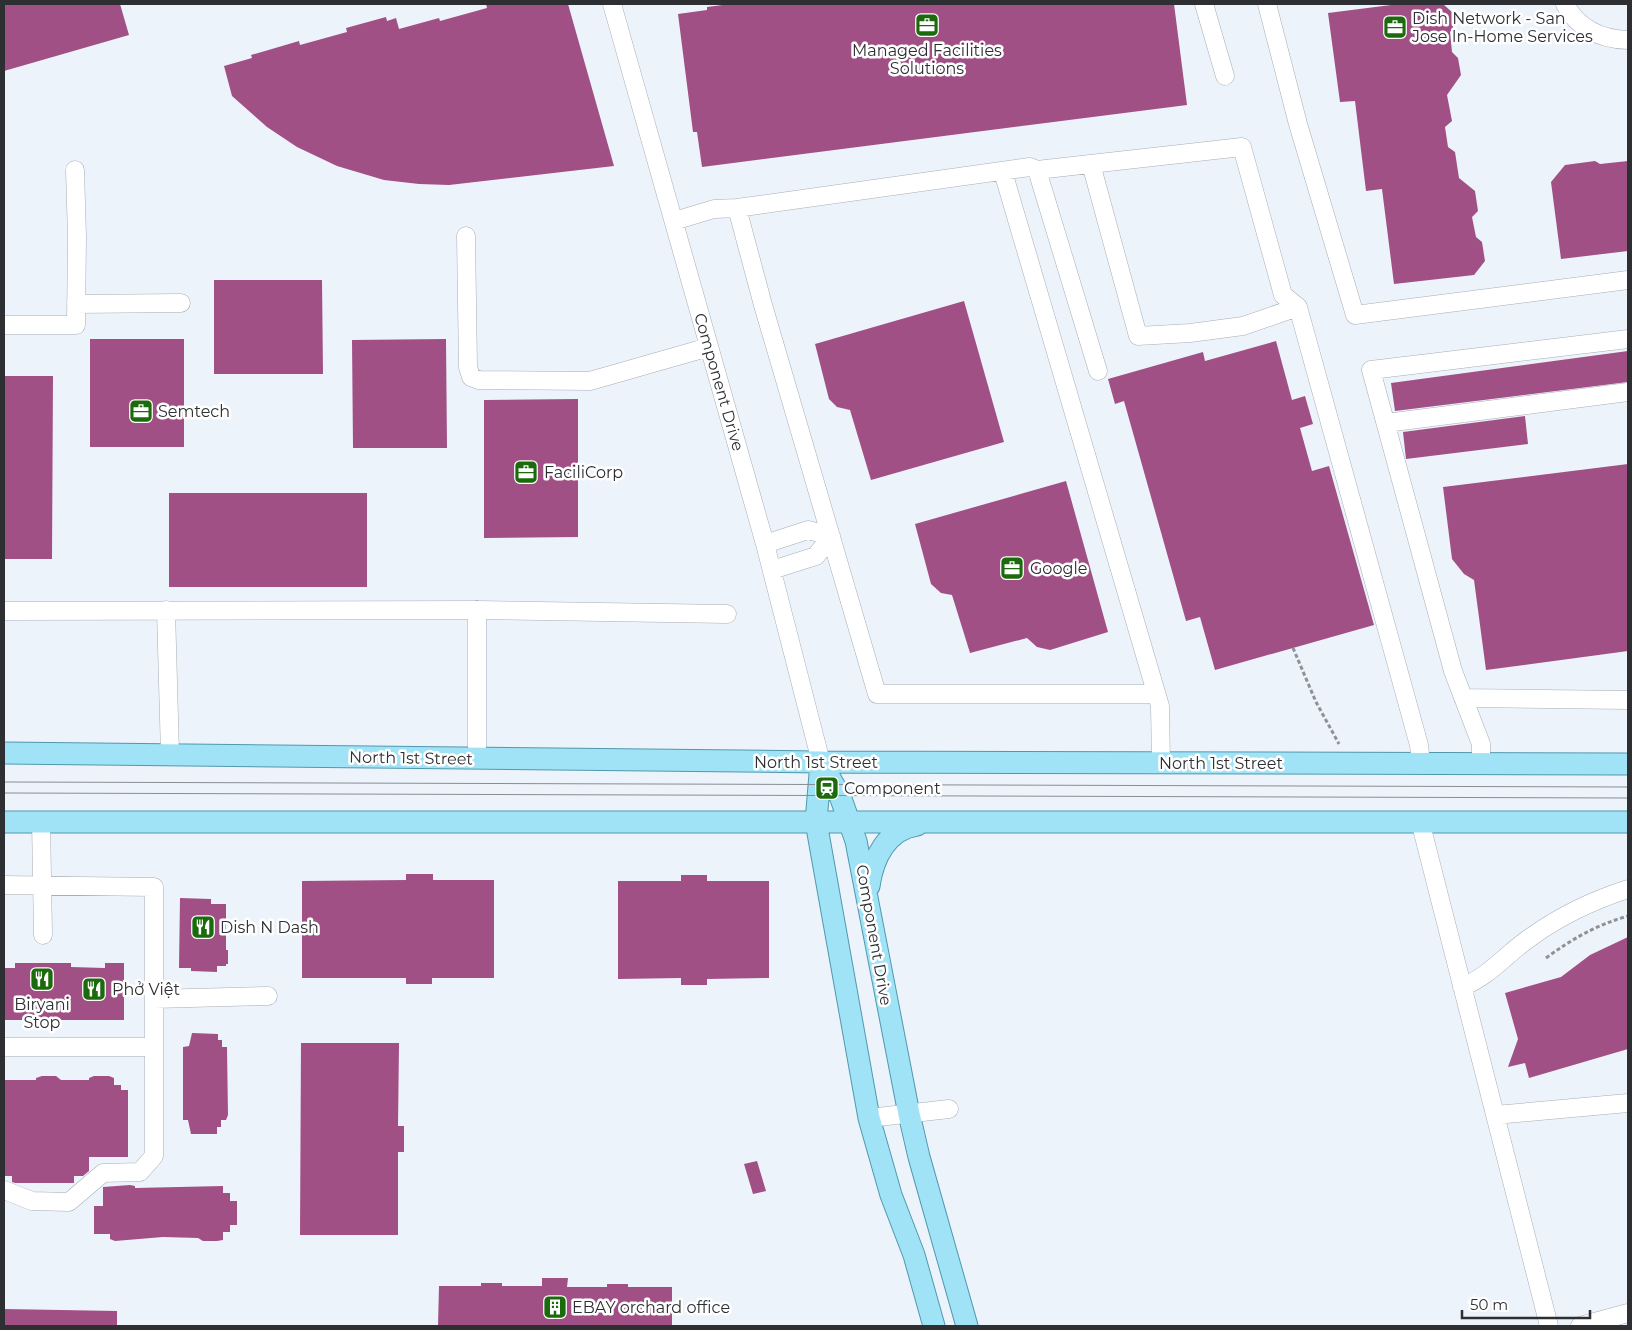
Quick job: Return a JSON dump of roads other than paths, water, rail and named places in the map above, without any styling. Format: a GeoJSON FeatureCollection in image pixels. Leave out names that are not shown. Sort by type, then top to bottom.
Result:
{"type":"FeatureCollection","features":[{"type":"Feature","properties":{"kind":"main road","name":"North 1st Street"},"geometry":{"type":"LineString","coordinates":[[4,753],[821,762],[1628,764]]}},
{"type":"Feature","properties":{"kind":"main road","name":"Component Drive"},"geometry":{"type":"LineString","coordinates":[[821,762],[840,796],[851,822],[868,896],[918,1157],[967,1326]]}},
{"type":"Feature","properties":{"kind":"main road","name":"Component Drive"},"geometry":{"type":"LineString","coordinates":[[821,762],[816,822],[869,1118],[892,1195],[914,1255],[934,1326]]}},
{"type":"Feature","properties":{"kind":"main road"},"geometry":{"type":"LineString","coordinates":[[4,822],[1628,822]]}},
{"type":"Feature","properties":{"kind":"main road"},"geometry":{"type":"LineString","coordinates":[[868,896],[872,866],[892,836],[903,827],[944,822]]}},
{"type":"Feature","properties":{"kind":"street","name":"Component Drive"},"geometry":{"type":"LineString","coordinates":[[612,4],[765,544],[821,762]]}},
{"type":"Feature","properties":{"kind":"street"},"geometry":{"type":"LineString","coordinates":[[1204,4],[1225,76]]}},
{"type":"Feature","properties":{"kind":"street"},"geometry":{"type":"LineString","coordinates":[[1267,4],[1298,124],[1355,315],[1628,280]]}},
{"type":"Feature","properties":{"kind":"street"},"geometry":{"type":"LineString","coordinates":[[1565,4],[1570,13],[1586,29],[1597,35],[1628,40]]}},
{"type":"Feature","properties":{"kind":"street"},"geometry":{"type":"LineString","coordinates":[[674,221],[714,209],[737,208],[1030,167],[1037,170],[1242,147],[1283,294],[1298,307],[1419,745],[1420,763]]}},
{"type":"Feature","properties":{"kind":"street"},"geometry":{"type":"LineString","coordinates":[[1091,164],[1138,336],[1190,333],[1242,326],[1298,307]]}},
{"type":"Feature","properties":{"kind":"street"},"geometry":{"type":"LineString","coordinates":[[4,325],[76,325],[77,237],[75,170]]}},
{"type":"Feature","properties":{"kind":"street"},"geometry":{"type":"LineString","coordinates":[[1037,170],[1098,371]]}},
{"type":"Feature","properties":{"kind":"street"},"geometry":{"type":"LineString","coordinates":[[1003,172],[1160,706],[1161,763]]}},
{"type":"Feature","properties":{"kind":"street"},"geometry":{"type":"LineString","coordinates":[[737,208],[749,257],[877,694],[1156,694]]}},
{"type":"Feature","properties":{"kind":"street"},"geometry":{"type":"LineString","coordinates":[[466,236],[468,367],[471,377],[479,380],[590,381],[709,347]]}},
{"type":"Feature","properties":{"kind":"street"},"geometry":{"type":"LineString","coordinates":[[76,304],[181,303]]}},
{"type":"Feature","properties":{"kind":"street"},"geometry":{"type":"LineString","coordinates":[[1481,764],[1481,744],[1454,672],[1371,370],[1628,339]]}},
{"type":"Feature","properties":{"kind":"street"},"geometry":{"type":"LineString","coordinates":[[1386,423],[1628,392]]}},
{"type":"Feature","properties":{"kind":"street"},"geometry":{"type":"LineString","coordinates":[[765,544],[808,530],[831,536]]}},
{"type":"Feature","properties":{"kind":"street"},"geometry":{"type":"LineString","coordinates":[[772,570],[816,556],[831,536]]}},
{"type":"Feature","properties":{"kind":"street"},"geometry":{"type":"LineString","coordinates":[[166,610],[170,754]]}},
{"type":"Feature","properties":{"kind":"street"},"geometry":{"type":"LineString","coordinates":[[477,610],[477,759]]}},
{"type":"Feature","properties":{"kind":"street"},"geometry":{"type":"LineString","coordinates":[[4,611],[477,610],[727,614]]}},
{"type":"Feature","properties":{"kind":"street"},"geometry":{"type":"LineString","coordinates":[[1463,698],[1628,700]]}},
{"type":"Feature","properties":{"kind":"street"},"geometry":{"type":"LineString","coordinates":[[41,821],[43,935]]}},
{"type":"Feature","properties":{"kind":"street"},"geometry":{"type":"LineString","coordinates":[[1420,821],[1549,1326]]}},
{"type":"Feature","properties":{"kind":"street"},"geometry":{"type":"LineString","coordinates":[[4,885],[154,887],[154,1156],[140,1172],[103,1173],[70,1202],[32,1201],[4,1190]]}},
{"type":"Feature","properties":{"kind":"street"},"geometry":{"type":"LineString","coordinates":[[1462,987],[1477,981],[1529,938],[1567,914],[1628,889]]}},
{"type":"Feature","properties":{"kind":"street"},"geometry":{"type":"LineString","coordinates":[[154,999],[268,996]]}},
{"type":"Feature","properties":{"kind":"street"},"geometry":{"type":"LineString","coordinates":[[4,1047],[154,1047]]}},
{"type":"Feature","properties":{"kind":"street"},"geometry":{"type":"LineString","coordinates":[[1495,1115],[1628,1103]]}},
{"type":"Feature","properties":{"kind":"street"},"geometry":{"type":"LineString","coordinates":[[869,1118],[950,1109]]}},
{"type":"Feature","properties":{"kind":"street"},"geometry":{"type":"LineString","coordinates":[[1580,1326],[1628,1312]]}},
{"type":"Feature","properties":{"kind":"tram line"},"geometry":{"type":"LineString","coordinates":[[4,782],[1628,787]]}},
{"type":"Feature","properties":{"kind":"tram line"},"geometry":{"type":"LineString","coordinates":[[4,793],[1628,798]]}},
{"type":"Feature","properties":{"kind":"place","name":"Managed Facilities Solutions"},"geometry":{"type":"Point","coordinates":[927,25]}},
{"type":"Feature","properties":{"kind":"place","name":"Dish Network - San Jose In-Home Services"},"geometry":{"type":"Point","coordinates":[1395,27]}},
{"type":"Feature","properties":{"kind":"place","name":"Semtech"},"geometry":{"type":"Point","coordinates":[141,411]}},
{"type":"Feature","properties":{"kind":"place","name":"FaciliCorp"},"geometry":{"type":"Point","coordinates":[526,472]}},
{"type":"Feature","properties":{"kind":"place","name":"Google"},"geometry":{"type":"Point","coordinates":[1012,568]}},
{"type":"Feature","properties":{"kind":"place","name":"Component"},"geometry":{"type":"Point","coordinates":[827,788]}},
{"type":"Feature","properties":{"kind":"place","name":"Dish N Dash"},"geometry":{"type":"Point","coordinates":[203,927]}},
{"type":"Feature","properties":{"kind":"place","name":"Biryani Stop"},"geometry":{"type":"Point","coordinates":[42,979]}},
{"type":"Feature","properties":{"kind":"place","name":"Phở Việt"},"geometry":{"type":"Point","coordinates":[94,989]}},
{"type":"Feature","properties":{"kind":"place","name":"EBAY orchard office"},"geometry":{"type":"Point","coordinates":[555,1307]}}]}
